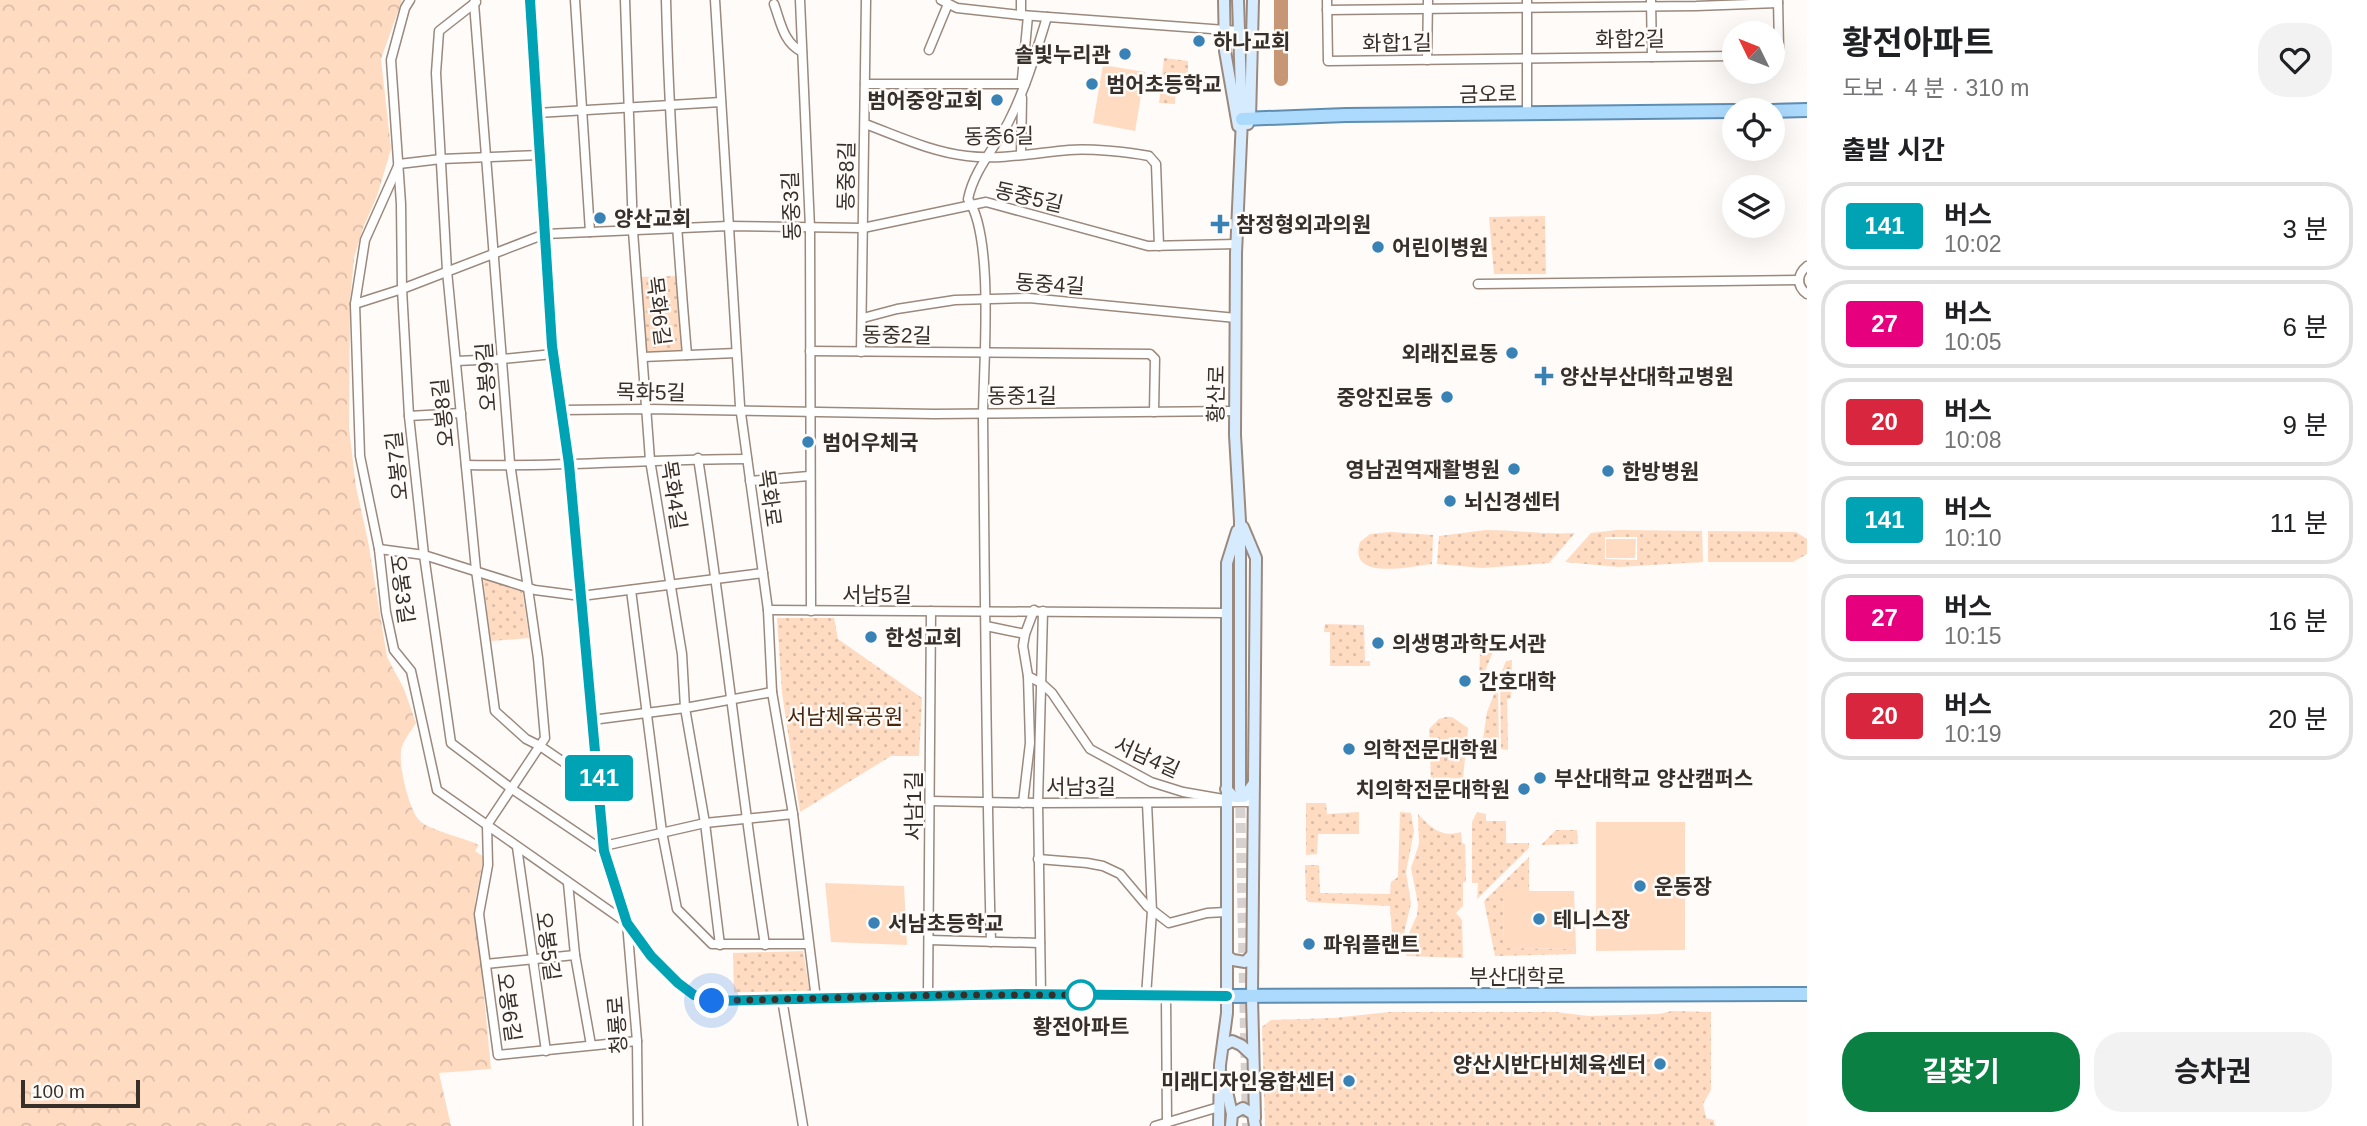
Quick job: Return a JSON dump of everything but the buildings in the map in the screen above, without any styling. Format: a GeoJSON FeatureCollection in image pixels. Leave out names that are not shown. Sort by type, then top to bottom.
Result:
{"type":"FeatureCollection","features":[{"type":"Feature","properties":{"kind":"main road"},"geometry":{"type":"LineString","coordinates":[[1224,0],[1229,75],[1241,139]]}},
{"type":"Feature","properties":{"kind":"main road","name":"황산로"},"geometry":{"type":"LineString","coordinates":[[1238,0],[1246,119],[1241,139],[1237,244],[1235,411],[1240,521],[1240,789]]}},
{"type":"Feature","properties":{"kind":"main road"},"geometry":{"type":"LineString","coordinates":[[1246,119],[1254,0]]}},
{"type":"Feature","properties":{"kind":"main road"},"geometry":{"type":"LineString","coordinates":[[1785,111],[1807,110]]}},
{"type":"Feature","properties":{"kind":"main road","name":"금오로"},"geometry":{"type":"LineString","coordinates":[[1246,119],[1722,111]]}},
{"type":"Feature","properties":{"kind":"main road"},"geometry":{"type":"LineString","coordinates":[[1219,1126],[1220,1065],[1227,1013],[1227,563],[1240,521]]}},
{"type":"Feature","properties":{"kind":"main road"},"geometry":{"type":"LineString","coordinates":[[1240,521],[1256,558],[1252,956],[1255,1122]]}},
{"type":"Feature","properties":{"kind":"main road"},"geometry":{"type":"LineString","coordinates":[[1227,798],[1244,797],[1254,782]]}},
{"type":"Feature","properties":{"kind":"main road"},"geometry":{"type":"LineString","coordinates":[[1227,956],[1245,962],[1252,956]]}},
{"type":"Feature","properties":{"kind":"main road","name":"부산대학로"},"geometry":{"type":"LineString","coordinates":[[1227,996],[1807,994]]}},
{"type":"Feature","properties":{"kind":"main road"},"geometry":{"type":"LineString","coordinates":[[1223,1046],[1232,1041],[1254,1056]]}},
{"type":"Feature","properties":{"kind":"main road"},"geometry":{"type":"LineString","coordinates":[[1220,1065],[1231,1120]]}},
{"type":"Feature","properties":{"kind":"main road"},"geometry":{"type":"LineString","coordinates":[[1231,1120],[1243,1108],[1251,1111],[1255,1122]]}},
{"type":"Feature","properties":{"kind":"street","name":"오봉7길"},"geometry":{"type":"LineString","coordinates":[[410,0],[405,8],[391,60],[399,164],[409,416],[424,555],[452,743],[512,789],[604,849]]}},
{"type":"Feature","properties":{"kind":"street"},"geometry":{"type":"LineString","coordinates":[[530,0],[553,354],[569,464],[604,849],[627,923],[651,956],[694,995],[712,1001],[928,995],[1227,996]]}},
{"type":"Feature","properties":{"kind":"street"},"geometry":{"type":"LineString","coordinates":[[575,0],[590,232]]}},
{"type":"Feature","properties":{"kind":"street","name":"목화6길"},"geometry":{"type":"LineString","coordinates":[[625,0],[633,230],[643,357],[736,353]]}},
{"type":"Feature","properties":{"kind":"street","name":"목화6길"},"geometry":{"type":"LineString","coordinates":[[666,0],[676,229],[687,355]]}},
{"type":"Feature","properties":{"kind":"street","name":"목화로"},"geometry":{"type":"LineString","coordinates":[[715,0],[740,412],[768,610],[772,692],[793,814],[816,999]]}},
{"type":"Feature","properties":{"kind":"street","name":"동중3길"},"geometry":{"type":"LineString","coordinates":[[800,0],[810,228],[810,411]]}},
{"type":"Feature","properties":{"kind":"street","name":"동중8길"},"geometry":{"type":"LineString","coordinates":[[860,352],[863,318],[866,0]]}},
{"type":"Feature","properties":{"kind":"street"},"geometry":{"type":"LineString","coordinates":[[1021,0],[1024,15],[1021,154]]}},
{"type":"Feature","properties":{"kind":"street","name":"화합1길"},"geometry":{"type":"LineString","coordinates":[[1327,0],[1328,61],[1527,58]]}},
{"type":"Feature","properties":{"kind":"street"},"geometry":{"type":"LineString","coordinates":[[1377,0],[1377,10]]}},
{"type":"Feature","properties":{"kind":"street","name":"오봉9길"},"geometry":{"type":"LineString","coordinates":[[476,1],[510,466],[538,657],[545,738],[540,746]]}},
{"type":"Feature","properties":{"kind":"street","name":"오봉8길"},"geometry":{"type":"LineString","coordinates":[[476,1],[439,31],[436,73],[447,271],[476,570],[495,711],[526,739],[600,787]]}},
{"type":"Feature","properties":{"kind":"street"},"geometry":{"type":"LineString","coordinates":[[1327,10],[1377,10],[1428,5],[1779,1],[1779,21]]}},
{"type":"Feature","properties":{"kind":"street"},"geometry":{"type":"LineString","coordinates":[[929,50],[945,2],[957,8],[1024,15],[1239,31]]}},
{"type":"Feature","properties":{"kind":"street"},"geometry":{"type":"LineString","coordinates":[[1651,3],[1652,57]]}},
{"type":"Feature","properties":{"kind":"street"},"geometry":{"type":"LineString","coordinates":[[774,4],[785,36],[793,47],[802,51]]}},
{"type":"Feature","properties":{"kind":"street"},"geometry":{"type":"LineString","coordinates":[[1527,4],[1527,113]]}},
{"type":"Feature","properties":{"kind":"street"},"geometry":{"type":"LineString","coordinates":[[1427,60],[1428,5]]}},
{"type":"Feature","properties":{"kind":"street"},"geometry":{"type":"LineString","coordinates":[[1023,83],[1047,17]]}},
{"type":"Feature","properties":{"kind":"street","name":"화합2길"},"geometry":{"type":"LineString","coordinates":[[1527,58],[1722,56]]}},
{"type":"Feature","properties":{"kind":"street"},"geometry":{"type":"LineString","coordinates":[[865,84],[1023,83]]}},
{"type":"Feature","properties":{"kind":"street"},"geometry":{"type":"LineString","coordinates":[[991,942],[983,413],[985,299],[983,259],[974,206],[968,199],[972,183],[1007,125],[1021,94]]}},
{"type":"Feature","properties":{"kind":"street"},"geometry":{"type":"LineString","coordinates":[[537,113],[721,102]]}},
{"type":"Feature","properties":{"kind":"street","name":"동중6길"},"geometry":{"type":"LineString","coordinates":[[864,124],[933,149],[966,156],[1055,153],[1069,150],[1149,156],[1156,164],[1159,246]]}},
{"type":"Feature","properties":{"kind":"street"},"geometry":{"type":"LineString","coordinates":[[399,164],[441,159],[540,155]]}},
{"type":"Feature","properties":{"kind":"street","name":"오봉3길"},"geometry":{"type":"LineString","coordinates":[[399,164],[365,240],[355,304],[360,456],[379,549],[386,612],[394,650],[411,671],[438,790],[627,923]]}},
{"type":"Feature","properties":{"kind":"street","name":"동중5길"},"geometry":{"type":"LineString","coordinates":[[355,304],[402,289],[545,234],[728,226],[863,228],[992,202],[1148,246],[1237,244]]}},
{"type":"Feature","properties":{"kind":"street"},"geometry":{"type":"LineString","coordinates":[[1807,266],[1801,271],[1799,280],[1801,289],[1807,294]]}},
{"type":"Feature","properties":{"kind":"street"},"geometry":{"type":"LineString","coordinates":[[1478,284],[1799,280]]}},
{"type":"Feature","properties":{"kind":"street","name":"동중4길"},"geometry":{"type":"LineString","coordinates":[[863,318],[930,303],[1029,298],[1236,318]]}},
{"type":"Feature","properties":{"kind":"street","name":"동중2길"},"geometry":{"type":"LineString","coordinates":[[810,351],[1150,354],[1155,359],[1154,412]]}},
{"type":"Feature","properties":{"kind":"street"},"geometry":{"type":"LineString","coordinates":[[456,361],[553,354]]}},
{"type":"Feature","properties":{"kind":"street","name":"목화4길"},"geometry":{"type":"LineString","coordinates":[[643,357],[650,460],[682,654],[685,708],[705,823],[720,945]]}},
{"type":"Feature","properties":{"kind":"street","name":"목화5길"},"geometry":{"type":"LineString","coordinates":[[562,410],[740,412]]}},
{"type":"Feature","properties":{"kind":"street"},"geometry":{"type":"LineString","coordinates":[[810,411],[811,611]]}},
{"type":"Feature","properties":{"kind":"street","name":"동중1길"},"geometry":{"type":"LineString","coordinates":[[740,412],[1235,411]]}},
{"type":"Feature","properties":{"kind":"street"},"geometry":{"type":"LineString","coordinates":[[409,416],[461,413]]}},
{"type":"Feature","properties":{"kind":"street"},"geometry":{"type":"LineString","coordinates":[[466,465],[510,466],[698,458]]}},
{"type":"Feature","properties":{"kind":"street","name":"목화4길"},"geometry":{"type":"LineString","coordinates":[[747,458],[698,458],[717,579],[745,818],[765,945]]}},
{"type":"Feature","properties":{"kind":"street"},"geometry":{"type":"LineString","coordinates":[[750,481],[809,476]]}},
{"type":"Feature","properties":{"kind":"street"},"geometry":{"type":"LineString","coordinates":[[379,549],[424,555],[526,586],[581,596],[763,573]]}},
{"type":"Feature","properties":{"kind":"street"},"geometry":{"type":"LineString","coordinates":[[631,590],[662,832],[677,909],[712,944],[808,944]]}},
{"type":"Feature","properties":{"kind":"street","name":"서남5길"},"geometry":{"type":"LineString","coordinates":[[768,610],[1227,613]]}},
{"type":"Feature","properties":{"kind":"street"},"geometry":{"type":"LineString","coordinates":[[1023,803],[1030,743],[1028,676],[1023,646],[1025,634],[1039,610]]}},
{"type":"Feature","properties":{"kind":"street"},"geometry":{"type":"LineString","coordinates":[[1039,610],[1041,682],[1038,859],[1041,994]]}},
{"type":"Feature","properties":{"kind":"street","name":"서남1길"},"geometry":{"type":"LineString","coordinates":[[928,995],[931,611]]}},
{"type":"Feature","properties":{"kind":"street"},"geometry":{"type":"LineString","coordinates":[[986,626],[1025,634]]}},
{"type":"Feature","properties":{"kind":"street"},"geometry":{"type":"LineString","coordinates":[[1028,676],[1041,682]]}},
{"type":"Feature","properties":{"kind":"street","name":"서남4길"},"geometry":{"type":"LineString","coordinates":[[1041,682],[1068,714],[1090,749],[1151,782],[1183,792],[1227,798]]}},
{"type":"Feature","properties":{"kind":"street"},"geometry":{"type":"LineString","coordinates":[[592,720],[685,708],[772,692]]}},
{"type":"Feature","properties":{"kind":"street"},"geometry":{"type":"LineString","coordinates":[[487,825],[540,746]]}},
{"type":"Feature","properties":{"kind":"street"},"geometry":{"type":"LineString","coordinates":[[1227,798],[1254,802]]}},
{"type":"Feature","properties":{"kind":"street","name":"서남3길"},"geometry":{"type":"LineString","coordinates":[[930,801],[1147,803],[1227,798]]}},
{"type":"Feature","properties":{"kind":"street"},"geometry":{"type":"LineString","coordinates":[[1146,996],[1152,911],[1147,803]]}},
{"type":"Feature","properties":{"kind":"street"},"geometry":{"type":"LineString","coordinates":[[604,849],[705,823],[793,814]]}},
{"type":"Feature","properties":{"kind":"street","name":"오봉6길"},"geometry":{"type":"LineString","coordinates":[[487,825],[488,865],[479,914],[498,1055],[637,1041]]}},
{"type":"Feature","properties":{"kind":"street","name":"오봉5길"},"geometry":{"type":"LineString","coordinates":[[517,847],[546,1051]]}},
{"type":"Feature","properties":{"kind":"street"},"geometry":{"type":"LineString","coordinates":[[1038,859],[1067,860],[1103,866],[1120,874],[1132,891],[1169,923],[1207,913],[1226,912]]}},
{"type":"Feature","properties":{"kind":"street"},"geometry":{"type":"LineString","coordinates":[[568,883],[575,956],[591,1045]]}},
{"type":"Feature","properties":{"kind":"street","name":"청룡로"},"geometry":{"type":"LineString","coordinates":[[627,923],[637,1041],[638,1126]]}},
{"type":"Feature","properties":{"kind":"street"},"geometry":{"type":"LineString","coordinates":[[929,940],[1040,943]]}},
{"type":"Feature","properties":{"kind":"street"},"geometry":{"type":"LineString","coordinates":[[486,964],[575,956]]}},
{"type":"Feature","properties":{"kind":"street"},"geometry":{"type":"LineString","coordinates":[[1166,997],[1167,1123]]}},
{"type":"Feature","properties":{"kind":"street"},"geometry":{"type":"LineString","coordinates":[[782,999],[803,1126]]}},
{"type":"Feature","properties":{"kind":"street"},"geometry":{"type":"LineString","coordinates":[[1155,1126],[1219,1107]]}},
{"type":"Feature","properties":{"kind":"green space"},"geometry":{"type":"Polygon","coordinates":[[[0,0],[402,0],[381,59],[391,149],[354,258],[350,301],[349,428],[356,487],[368,541],[387,657],[404,689],[416,723],[401,748],[408,798],[415,815],[424,824],[479,845],[475,851],[484,857],[475,902],[491,1069],[439,1073],[451,1126],[0,1126],[0,0]]]}},
{"type":"Feature","properties":{"kind":"green space"},"geometry":{"type":"Polygon","coordinates":[[[1164,58],[1188,61],[1188,88],[1176,87],[1175,104],[1159,103],[1164,58]]]}},
{"type":"Feature","properties":{"kind":"green space"},"geometry":{"type":"Polygon","coordinates":[[[1103,65],[1145,72],[1135,131],[1093,123],[1103,65]]]}},
{"type":"Feature","properties":{"kind":"green space"},"geometry":{"type":"Polygon","coordinates":[[[1545,216],[1546,274],[1494,274],[1489,217],[1545,216]]]}},
{"type":"Feature","properties":{"kind":"green space"},"geometry":{"type":"Polygon","coordinates":[[[677,276],[683,352],[646,353],[640,277],[677,276]]]}},
{"type":"Feature","properties":{"kind":"green space"},"geometry":{"type":"Polygon","coordinates":[[[1486,530],[1575,533],[1549,563],[1483,568],[1437,564],[1439,536],[1486,530]]]}},
{"type":"Feature","properties":{"kind":"green space"},"geometry":{"type":"Polygon","coordinates":[[[1617,530],[1702,531],[1703,562],[1618,567],[1565,562],[1591,533],[1617,530]],[[1605,537],[1605,559],[1637,560],[1637,537],[1605,537]]]}},
{"type":"Feature","properties":{"kind":"green space"},"geometry":{"type":"Polygon","coordinates":[[[1708,531],[1796,532],[1807,539],[1807,554],[1793,562],[1708,562],[1708,531]]]}},
{"type":"Feature","properties":{"kind":"green space"},"geometry":{"type":"Polygon","coordinates":[[[1391,532],[1433,535],[1432,564],[1384,569],[1363,563],[1359,555],[1360,542],[1370,534],[1391,532]]]}},
{"type":"Feature","properties":{"kind":"green space"},"geometry":{"type":"Polygon","coordinates":[[[1606,539],[1636,539],[1635,558],[1606,558],[1606,539]]]}},
{"type":"Feature","properties":{"kind":"green space"},"geometry":{"type":"Polygon","coordinates":[[[483,577],[522,588],[529,638],[491,641],[483,577]]]}},
{"type":"Feature","properties":{"kind":"green space","name":"서남체육공원"},"geometry":{"type":"Polygon","coordinates":[[[777,618],[834,618],[838,639],[922,698],[919,756],[891,756],[800,812],[782,693],[777,618]]]}},
{"type":"Feature","properties":{"kind":"green space"},"geometry":{"type":"Polygon","coordinates":[[[1325,624],[1364,625],[1365,661],[1370,661],[1370,666],[1330,666],[1330,632],[1324,632],[1325,624]]]}},
{"type":"Feature","properties":{"kind":"green space"},"geometry":{"type":"Polygon","coordinates":[[[1494,649],[1479,686],[1480,650],[1494,649]]]}},
{"type":"Feature","properties":{"kind":"green space"},"geometry":{"type":"Polygon","coordinates":[[[1512,660],[1511,698],[1507,699],[1508,750],[1501,749],[1500,676],[1506,661],[1512,660]]]}},
{"type":"Feature","properties":{"kind":"green space"},"geometry":{"type":"Polygon","coordinates":[[[1498,684],[1499,751],[1481,752],[1487,712],[1498,684]]]}},
{"type":"Feature","properties":{"kind":"green space"},"geometry":{"type":"Polygon","coordinates":[[[1452,717],[1468,728],[1463,778],[1431,779],[1429,729],[1439,719],[1452,717]]]}},
{"type":"Feature","properties":{"kind":"green space"},"geometry":{"type":"Polygon","coordinates":[[[1306,803],[1326,803],[1327,814],[1359,812],[1359,834],[1318,834],[1317,854],[1306,855],[1306,803]]]}},
{"type":"Feature","properties":{"kind":"green space"},"geometry":{"type":"Polygon","coordinates":[[[1400,812],[1411,813],[1414,831],[1406,872],[1411,903],[1399,955],[1393,948],[1390,906],[1308,902],[1305,865],[1319,865],[1320,893],[1390,894],[1391,882],[1398,877],[1400,812]]]}},
{"type":"Feature","properties":{"kind":"green space"},"geometry":{"type":"Polygon","coordinates":[[[1477,812],[1486,814],[1486,821],[1506,821],[1506,843],[1529,843],[1529,848],[1477,899],[1478,883],[1472,883],[1472,822],[1477,812]]]}},
{"type":"Feature","properties":{"kind":"green space"},"geometry":{"type":"Polygon","coordinates":[[[1418,814],[1442,833],[1461,832],[1462,843],[1465,844],[1466,882],[1463,882],[1463,906],[1456,913],[1462,920],[1463,958],[1406,956],[1407,938],[1417,915],[1418,904],[1411,868],[1419,844],[1418,814]]]}},
{"type":"Feature","properties":{"kind":"green space","name":"운동장"},"geometry":{"type":"Polygon","coordinates":[[[1596,822],[1685,822],[1685,950],[1596,951],[1596,822]]]}},
{"type":"Feature","properties":{"kind":"green space"},"geometry":{"type":"Polygon","coordinates":[[[1556,830],[1577,830],[1578,844],[1541,845],[1556,830]]]}},
{"type":"Feature","properties":{"kind":"green space"},"geometry":{"type":"Polygon","coordinates":[[[1529,857],[1529,891],[1504,891],[1503,948],[1576,949],[1576,954],[1495,956],[1484,901],[1529,857]]]}},
{"type":"Feature","properties":{"kind":"green space"},"geometry":{"type":"Polygon","coordinates":[[[825,883],[904,886],[907,945],[831,942],[825,883]]]}},
{"type":"Feature","properties":{"kind":"green space","name":"테니스장"},"geometry":{"type":"Polygon","coordinates":[[[1504,891],[1574,891],[1576,949],[1503,948],[1504,891]]]}},
{"type":"Feature","properties":{"kind":"green space"},"geometry":{"type":"Polygon","coordinates":[[[803,951],[810,994],[734,993],[733,953],[803,951]]]}},
{"type":"Feature","properties":{"kind":"green space"},"geometry":{"type":"Polygon","coordinates":[[[1672,1011],[1711,1012],[1711,1090],[1703,1104],[1706,1118],[1714,1120],[1715,1126],[1265,1126],[1262,1027],[1271,1020],[1334,1018],[1389,1012],[1556,1012],[1588,1016],[1659,1014],[1672,1011]]]}},
{"type":"Feature","properties":{"kind":"waterway"},"geometry":{"type":"LineString","coordinates":[[1281,0],[1281,79]]}},
{"type":"Feature","properties":{"kind":"tunnel"},"geometry":{"type":"LineString","coordinates":[[1240,793],[1247,1126]]}},
{"type":"Feature","properties":{"kind":"bus line","name":"141"},"geometry":{"type":"LineString","coordinates":[[530,0],[552,346],[569,464],[604,851],[627,923],[651,956],[678,983],[694,995],[712,1001],[1018,994],[1227,996]]}},
{"type":"Feature","properties":{"kind":"place","name":"하나교회"},"geometry":{"type":"Point","coordinates":[1199,41]}},
{"type":"Feature","properties":{"kind":"place","name":"솔빛누리관"},"geometry":{"type":"Point","coordinates":[1125,54]}},
{"type":"Feature","properties":{"kind":"place","name":"범어초등학교"},"geometry":{"type":"Point","coordinates":[1092,84]}},
{"type":"Feature","properties":{"kind":"place","name":"범어중앙교회"},"geometry":{"type":"Point","coordinates":[997,100]}},
{"type":"Feature","properties":{"kind":"place","name":"양산교회"},"geometry":{"type":"Point","coordinates":[600,218]}},
{"type":"Feature","properties":{"kind":"place","name":"참정형외과의원"},"geometry":{"type":"Point","coordinates":[1220,224]}},
{"type":"Feature","properties":{"kind":"place","name":"어린이병원"},"geometry":{"type":"Point","coordinates":[1378,247]}},
{"type":"Feature","properties":{"kind":"place","name":"외래진료동"},"geometry":{"type":"Point","coordinates":[1512,353]}},
{"type":"Feature","properties":{"kind":"place","name":"양산부산대학교병원"},"geometry":{"type":"Point","coordinates":[1544,376]}},
{"type":"Feature","properties":{"kind":"place","name":"중앙진료동"},"geometry":{"type":"Point","coordinates":[1447,397]}},
{"type":"Feature","properties":{"kind":"place","name":"범어우체국"},"geometry":{"type":"Point","coordinates":[808,442]}},
{"type":"Feature","properties":{"kind":"place","name":"영남권역재활병원"},"geometry":{"type":"Point","coordinates":[1514,469]}},
{"type":"Feature","properties":{"kind":"place","name":"한방병원"},"geometry":{"type":"Point","coordinates":[1608,471]}},
{"type":"Feature","properties":{"kind":"place","name":"뇌신경센터"},"geometry":{"type":"Point","coordinates":[1450,501]}},
{"type":"Feature","properties":{"kind":"place","name":"한성교회"},"geometry":{"type":"Point","coordinates":[871,637]}},
{"type":"Feature","properties":{"kind":"place","name":"의생명과학도서관"},"geometry":{"type":"Point","coordinates":[1378,643]}},
{"type":"Feature","properties":{"kind":"place","name":"간호대학"},"geometry":{"type":"Point","coordinates":[1465,681]}},
{"type":"Feature","properties":{"kind":"place","name":"의학전문대학원"},"geometry":{"type":"Point","coordinates":[1349,749]}},
{"type":"Feature","properties":{"kind":"place","name":"부산대학교 양산캠퍼스"},"geometry":{"type":"Point","coordinates":[1540,778]}},
{"type":"Feature","properties":{"kind":"place","name":"치의학전문대학원"},"geometry":{"type":"Point","coordinates":[1524,789]}},
{"type":"Feature","properties":{"kind":"place","name":"운동장"},"geometry":{"type":"Point","coordinates":[1640,886]}},
{"type":"Feature","properties":{"kind":"place","name":"테니스장"},"geometry":{"type":"Point","coordinates":[1539,919]}},
{"type":"Feature","properties":{"kind":"place","name":"서남초등학교"},"geometry":{"type":"Point","coordinates":[874,923]}},
{"type":"Feature","properties":{"kind":"place","name":"파워플랜트"},"geometry":{"type":"Point","coordinates":[1309,944]}},
{"type":"Feature","properties":{"kind":"place","name":"황전아파트"},"geometry":{"type":"Point","coordinates":[1081,995]}},
{"type":"Feature","properties":{"kind":"place","name":"양산시반다비체육센터"},"geometry":{"type":"Point","coordinates":[1660,1064]}},
{"type":"Feature","properties":{"kind":"place","name":"미래디자인융합센터"},"geometry":{"type":"Point","coordinates":[1349,1081]}},
{"type":"Feature","properties":{"kind":"route"},"geometry":{"type":"LineString","coordinates":[[712,1001],[951,995],[1081,995]]}}]}
